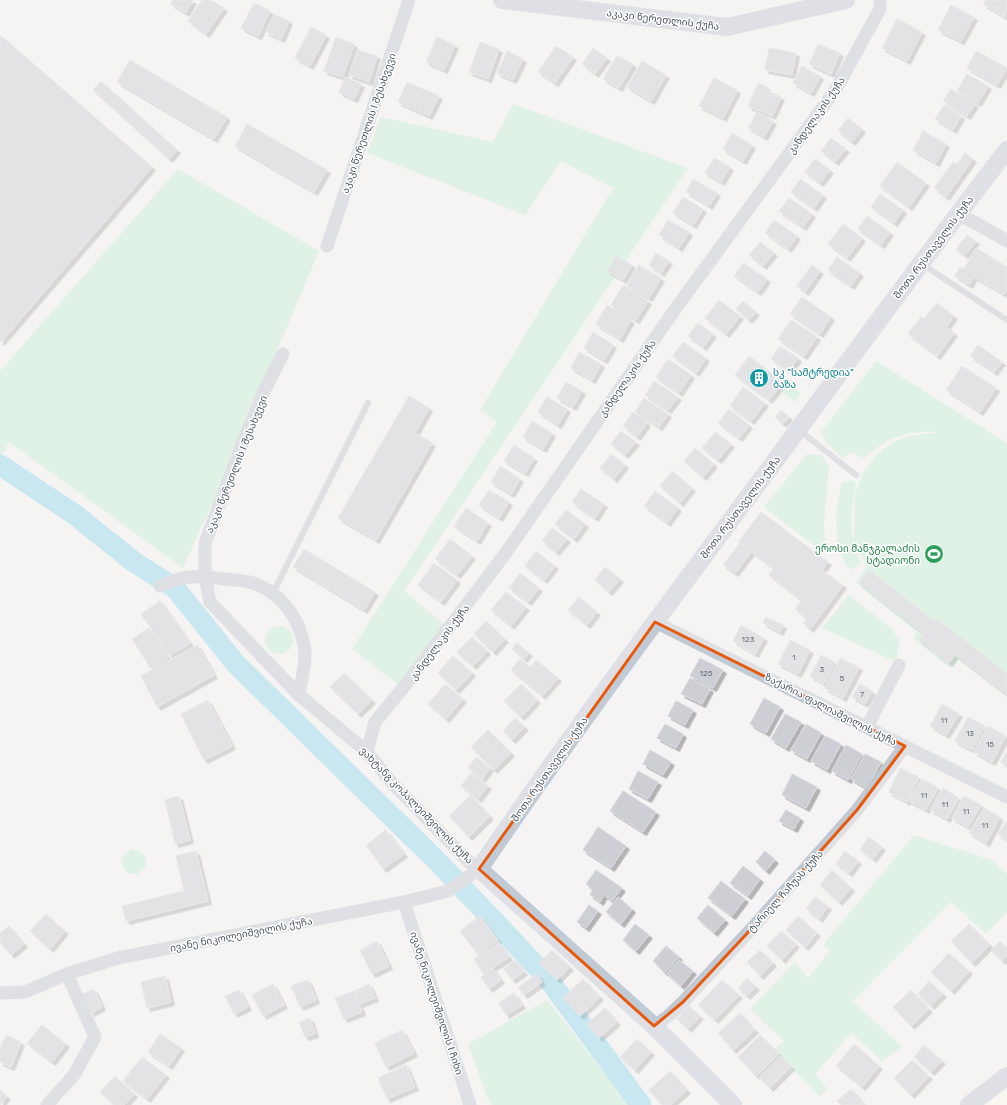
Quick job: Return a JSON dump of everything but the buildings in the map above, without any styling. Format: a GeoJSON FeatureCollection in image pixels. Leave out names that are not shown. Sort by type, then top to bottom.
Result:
{"type":"FeatureCollection","features":[{"type":"Feature","properties":{"kind":"street","name":"აკაკი წერეთლის I შესახვევი"},"geometry":{"type":"LineString","coordinates":[[327,246],[409,0]]}},
{"type":"Feature","properties":{"kind":"street","name":"აკაკი წერეთლის ქუჩა"},"geometry":{"type":"LineString","coordinates":[[502,0],[523,1],[727,27],[846,0]]}},
{"type":"Feature","properties":{"kind":"street","name":"კანდელაკის ქუჩა"},"geometry":{"type":"LineString","coordinates":[[367,752],[375,722],[403,688],[505,554],[676,308],[836,89],[880,9],[880,0]]}},
{"type":"Feature","properties":{"kind":"street","name":"შოთა რუსთაველის ქუჩა"},"geometry":{"type":"LineString","coordinates":[[479,869],[533,790],[655,622],[957,214],[1007,150]]}},
{"type":"Feature","properties":{"kind":"street"},"geometry":{"type":"LineString","coordinates":[[957,214],[1007,241]]}},
{"type":"Feature","properties":{"kind":"street","name":"აკაკი წერეთლის I შესახვევი"},"geometry":{"type":"LineString","coordinates":[[205,577],[205,543],[264,391],[283,354]]}},
{"type":"Feature","properties":{"kind":"street"},"geometry":{"type":"LineString","coordinates":[[160,586],[186,576],[252,582],[272,593],[284,602],[302,632],[305,654],[299,695]]}},
{"type":"Feature","properties":{"kind":"street","name":"ვახტანგ კოპალეიშვილის ქუჩა"},"geometry":{"type":"LineString","coordinates":[[205,577],[210,602],[272,668],[299,695],[367,752],[392,783],[469,862],[479,869],[654,1026],[733,1105]]}},
{"type":"Feature","properties":{"kind":"street","name":"ზაქარია ფალიაშვილის ქუჩა"},"geometry":{"type":"LineString","coordinates":[[655,622],[1007,797]]}},
{"type":"Feature","properties":{"kind":"street"},"geometry":{"type":"LineString","coordinates":[[867,728],[900,666]]}},
{"type":"Feature","properties":{"kind":"street","name":"ტარიელ ჩაჩუას ქუჩა"},"geometry":{"type":"LineString","coordinates":[[654,1026],[667,1017],[683,1002],[754,926],[857,810],[905,746]]}},
{"type":"Feature","properties":{"kind":"street","name":"ივანე ნიკოლეიშვილის ქუჩა"},"geometry":{"type":"LineString","coordinates":[[0,993],[25,992],[67,974],[118,958],[404,902],[448,891],[479,869]]}},
{"type":"Feature","properties":{"kind":"street","name":"ივანე ნიკოლეიშვილის I ჩიხი"},"geometry":{"type":"LineString","coordinates":[[404,902],[470,1105]]}},
{"type":"Feature","properties":{"kind":"street"},"geometry":{"type":"LineString","coordinates":[[47,1105],[74,1075],[95,1037],[67,974]]}},
{"type":"Feature","properties":{"kind":"street"},"geometry":{"type":"LineString","coordinates":[[969,1105],[1007,1076]]}},
{"type":"Feature","properties":{"kind":"lane"},"geometry":{"type":"LineString","coordinates":[[921,263],[1007,320]]}},
{"type":"Feature","properties":{"kind":"lane"},"geometry":{"type":"LineString","coordinates":[[272,593],[368,402]]}},
{"type":"Feature","properties":{"kind":"lane"},"geometry":{"type":"LineString","coordinates":[[798,429],[856,475]]}},
{"type":"Feature","properties":{"kind":"highlighted area"},"geometry":{"type":"Polygon","coordinates":[[[655,622],[905,746],[857,810],[754,926],[683,1002],[654,1026],[479,869],[655,622]]]}},
{"type":"Feature","properties":{"kind":"shaded area"},"geometry":{"type":"Polygon","coordinates":[[[1007,1089],[1007,1105],[986,1105],[1007,1089]]]}},
{"type":"Feature","properties":{"kind":"green space"},"geometry":{"type":"Polygon","coordinates":[[[513,104],[688,168],[404,591],[445,625],[399,685],[352,649],[497,422],[480,410],[613,188],[561,161],[525,215],[367,153],[381,117],[493,142],[513,104]]]}},
{"type":"Feature","properties":{"kind":"green space"},"geometry":{"type":"Polygon","coordinates":[[[178,169],[319,251],[216,496],[183,568],[9,442],[0,459],[0,371],[178,169]]]}},
{"type":"Feature","properties":{"kind":"green space","name":"ეროსი მანჯგალაძის სტადიონი"},"geometry":{"type":"Polygon","coordinates":[[[876,361],[1007,443],[1007,697],[959,660],[950,668],[913,638],[917,632],[856,583],[867,566],[854,541],[855,493],[864,472],[875,456],[893,442],[909,436],[938,432],[917,432],[898,436],[881,445],[864,458],[850,452],[843,459],[828,444],[821,432],[876,361]]]}},
{"type":"Feature","properties":{"kind":"green space"},"geometry":{"type":"Polygon","coordinates":[[[788,384],[801,394],[795,402],[782,392],[788,384]]]}},
{"type":"Feature","properties":{"kind":"green space"},"geometry":{"type":"Polygon","coordinates":[[[807,454],[822,455],[829,467],[824,521],[825,554],[764,507],[807,454]]]}},
{"type":"Feature","properties":{"kind":"green space"},"geometry":{"type":"Polygon","coordinates":[[[852,480],[856,483],[851,524],[854,541],[861,563],[852,569],[848,568],[839,547],[836,518],[841,485],[844,482],[852,480]]]}},
{"type":"Feature","properties":{"kind":"green space"},"geometry":{"type":"Polygon","coordinates":[[[849,595],[892,629],[899,641],[896,662],[822,628],[849,595]]]}},
{"type":"Feature","properties":{"kind":"green space"},"geometry":{"type":"Polygon","coordinates":[[[279,626],[289,630],[293,640],[289,650],[279,654],[269,650],[265,640],[269,630],[279,626]]]}},
{"type":"Feature","properties":{"kind":"green space"},"geometry":{"type":"Polygon","coordinates":[[[914,835],[991,860],[1007,874],[1007,912],[986,934],[951,902],[853,1001],[902,1047],[882,1061],[851,1033],[815,1074],[827,1089],[820,1097],[773,1050],[784,1041],[750,1009],[795,962],[808,978],[830,951],[823,945],[914,835]]]}},
{"type":"Feature","properties":{"kind":"green space"},"geometry":{"type":"Polygon","coordinates":[[[134,850],[139,851],[145,857],[145,867],[139,873],[134,874],[129,873],[123,867],[122,862],[123,857],[129,851],[134,850]]]}},
{"type":"Feature","properties":{"kind":"green space"},"geometry":{"type":"Polygon","coordinates":[[[547,1000],[629,1105],[492,1105],[488,1099],[468,1044],[547,1000]]]}},
{"type":"Feature","properties":{"kind":"waterway"},"geometry":{"type":"LineString","coordinates":[[0,465],[74,514],[134,562],[175,588],[236,664],[435,859],[549,980],[641,1105]]}},
{"type":"Feature","properties":{"kind":"place","name":"სკ \"სამტრედია\" ბაზა"},"geometry":{"type":"Point","coordinates":[759,378]}},
{"type":"Feature","properties":{"kind":"place","name":"ეროსი მანჯგალაძის სტადიონი"},"geometry":{"type":"Point","coordinates":[934,554]}}]}
